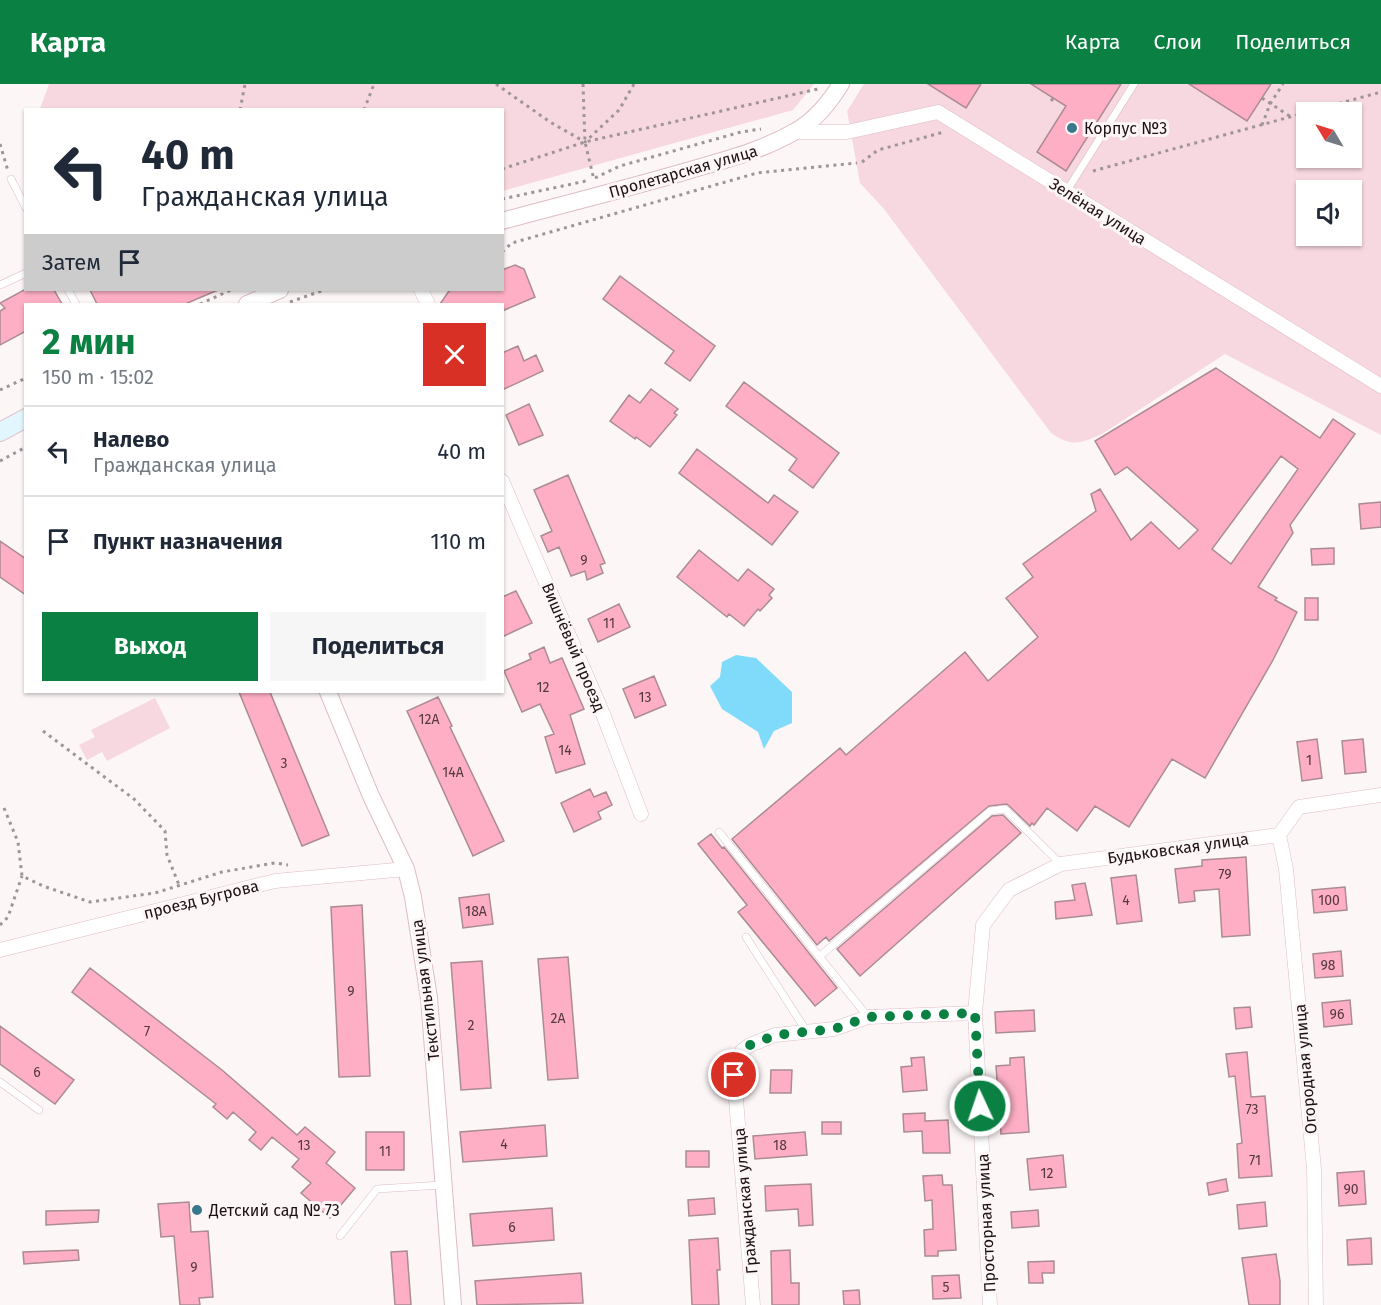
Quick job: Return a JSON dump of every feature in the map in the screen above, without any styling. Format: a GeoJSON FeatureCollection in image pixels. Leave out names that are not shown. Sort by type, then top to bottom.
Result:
{"type":"FeatureCollection","features":[{"type":"Feature","properties":{"kind":"main road"},"geometry":{"type":"LineString","coordinates":[[0,432],[24,419]]}},
{"type":"Feature","properties":{"kind":"street","name":"Пролетарская улица"},"geometry":{"type":"LineString","coordinates":[[504,220],[630,188],[759,150],[796,132],[816,117],[832,99],[841,84]]}},
{"type":"Feature","properties":{"kind":"street","name":"Зелёная улица"},"geometry":{"type":"LineString","coordinates":[[796,132],[847,132],[938,112],[1381,386]]}},
{"type":"Feature","properties":{"kind":"street"},"geometry":{"type":"LineString","coordinates":[[250,303],[277,294]]}},
{"type":"Feature","properties":{"kind":"street","name":"Вишнёвый проезд"},"geometry":{"type":"LineString","coordinates":[[504,486],[603,714],[641,814]]}},
{"type":"Feature","properties":{"kind":"street","name":"Текстильная улица"},"geometry":{"type":"LineString","coordinates":[[328,693],[371,796],[406,869],[414,897],[429,998],[453,1305]]}},
{"type":"Feature","properties":{"kind":"street"},"geometry":{"type":"LineString","coordinates":[[1279,834],[1299,807],[1381,795]]}},
{"type":"Feature","properties":{"kind":"street","name":"Будьковская улица"},"geometry":{"type":"LineString","coordinates":[[983,925],[1009,890],[1062,864],[1279,834]]}},
{"type":"Feature","properties":{"kind":"street","name":"Огородная улица"},"geometry":{"type":"LineString","coordinates":[[1279,834],[1286,869],[1314,1169],[1316,1305]]}},
{"type":"Feature","properties":{"kind":"street","name":"проезд Бугрова"},"geometry":{"type":"LineString","coordinates":[[0,950],[275,881],[406,869]]}},
{"type":"Feature","properties":{"kind":"street","name":"Просторная улица"},"geometry":{"type":"LineString","coordinates":[[983,925],[975,1013],[990,1305]]}},
{"type":"Feature","properties":{"kind":"street","name":"Гражданская улица"},"geometry":{"type":"LineString","coordinates":[[753,1305],[734,1075],[735,1064],[742,1051],[750,1045],[776,1035],[834,1029],[868,1017],[975,1013]]}},
{"type":"Feature","properties":{"kind":"lane"},"geometry":{"type":"LineString","coordinates":[[1066,192],[1134,84]]}},
{"type":"Feature","properties":{"kind":"lane"},"geometry":{"type":"LineString","coordinates":[[11,179],[24,204]]}},
{"type":"Feature","properties":{"kind":"lane"},"geometry":{"type":"LineString","coordinates":[[0,285],[24,274]]}},
{"type":"Feature","properties":{"kind":"lane"},"geometry":{"type":"LineString","coordinates":[[819,957],[990,811],[1005,810],[1062,864]]}},
{"type":"Feature","properties":{"kind":"lane"},"geometry":{"type":"LineString","coordinates":[[719,832],[868,1017]]}},
{"type":"Feature","properties":{"kind":"lane"},"geometry":{"type":"LineString","coordinates":[[746,937],[807,1032]]}},
{"type":"Feature","properties":{"kind":"lane"},"geometry":{"type":"LineString","coordinates":[[0,1082],[39,1110]]}},
{"type":"Feature","properties":{"kind":"lane"},"geometry":{"type":"LineString","coordinates":[[340,1236],[377,1189],[445,1185]]}},
{"type":"Feature","properties":{"kind":"path"},"geometry":{"type":"LineString","coordinates":[[240,108],[245,84]]}},
{"type":"Feature","properties":{"kind":"path"},"geometry":{"type":"LineString","coordinates":[[365,108],[374,84]]}},
{"type":"Feature","properties":{"kind":"path"},"geometry":{"type":"LineString","coordinates":[[496,84],[550,122],[585,142]]}},
{"type":"Feature","properties":{"kind":"path"},"geometry":{"type":"LineString","coordinates":[[583,84],[585,142],[594,179]]}},
{"type":"Feature","properties":{"kind":"path"},"geometry":{"type":"LineString","coordinates":[[585,142],[619,110],[634,84]]}},
{"type":"Feature","properties":{"kind":"path"},"geometry":{"type":"LineString","coordinates":[[1262,125],[1270,104],[1283,84]]}},
{"type":"Feature","properties":{"kind":"path"},"geometry":{"type":"LineString","coordinates":[[504,168],[585,142],[822,88],[815,95]]}},
{"type":"Feature","properties":{"kind":"path"},"geometry":{"type":"LineString","coordinates":[[1077,175],[1381,92]]}},
{"type":"Feature","properties":{"kind":"path"},"geometry":{"type":"LineString","coordinates":[[1052,101],[1055,96]]}},
{"type":"Feature","properties":{"kind":"path"},"geometry":{"type":"LineString","coordinates":[[1262,98],[1291,117]]}},
{"type":"Feature","properties":{"kind":"path"},"geometry":{"type":"LineString","coordinates":[[862,162],[878,150],[962,127]]}},
{"type":"Feature","properties":{"kind":"path"},"geometry":{"type":"LineString","coordinates":[[504,198],[594,179],[620,166],[741,132],[768,128]]}},
{"type":"Feature","properties":{"kind":"path"},"geometry":{"type":"LineString","coordinates":[[0,144],[11,179]]}},
{"type":"Feature","properties":{"kind":"path"},"geometry":{"type":"LineString","coordinates":[[504,250],[512,243],[757,173],[857,163]]}},
{"type":"Feature","properties":{"kind":"path"},"geometry":{"type":"LineString","coordinates":[[202,303],[229,291]]}},
{"type":"Feature","properties":{"kind":"path"},"geometry":{"type":"LineString","coordinates":[[277,294],[312,291]]}},
{"type":"Feature","properties":{"kind":"path"},"geometry":{"type":"LineString","coordinates":[[0,390],[24,379]]}},
{"type":"Feature","properties":{"kind":"path"},"geometry":{"type":"LineString","coordinates":[[0,461],[24,448]]}},
{"type":"Feature","properties":{"kind":"path"},"geometry":{"type":"LineString","coordinates":[[43,731],[134,800],[165,831],[168,855],[179,885]]}},
{"type":"Feature","properties":{"kind":"path"},"geometry":{"type":"LineString","coordinates":[[0,925],[8,916],[22,876],[18,842],[4,808]]}},
{"type":"Feature","properties":{"kind":"path"},"geometry":{"type":"LineString","coordinates":[[22,876],[43,886],[90,902],[155,893],[222,872],[275,863],[291,865]]}},
{"type":"Feature","properties":{"kind":"shaded area"},"geometry":{"type":"Polygon","coordinates":[[[49,84],[814,84],[793,110],[504,191],[504,108],[40,108],[49,84]]]}},
{"type":"Feature","properties":{"kind":"shaded area"},"geometry":{"type":"Polygon","coordinates":[[[864,84],[1381,84],[1381,435],[1225,354],[1102,434],[1076,443],[1064,440],[1051,433],[884,209],[860,183],[847,111],[864,84]]]}},
{"type":"Feature","properties":{"kind":"shaded area"},"geometry":{"type":"Polygon","coordinates":[[[155,698],[170,728],[107,761],[102,752],[87,760],[79,745],[95,737],[91,730],[155,698]]]}},
{"type":"Feature","properties":{"kind":"water"},"geometry":{"type":"Polygon","coordinates":[[[736,655],[756,658],[792,692],[792,723],[774,731],[764,749],[758,732],[722,709],[710,686],[720,677],[722,662],[736,655]]]}},
{"type":"Feature","properties":{"kind":"building"},"geometry":{"type":"Polygon","coordinates":[[[928,84],[981,84],[966,108],[928,84]]]}},
{"type":"Feature","properties":{"kind":"building","name":"Корпус №3"},"geometry":{"type":"Polygon","coordinates":[[[1031,84],[1121,84],[1066,171],[1037,152],[1066,106],[1031,84]]]}},
{"type":"Feature","properties":{"kind":"building"},"geometry":{"type":"Polygon","coordinates":[[[1189,84],[1271,84],[1247,121],[1189,84]]]}},
{"type":"Feature","properties":{"kind":"building"},"geometry":{"type":"Polygon","coordinates":[[[515,265],[524,269],[535,297],[504,310],[504,303],[441,303],[449,291],[504,291],[504,269],[515,265]]]}},
{"type":"Feature","properties":{"kind":"building"},"geometry":{"type":"Polygon","coordinates":[[[620,276],[715,346],[690,381],[665,363],[674,351],[603,299],[620,276]]]}},
{"type":"Feature","properties":{"kind":"building"},"geometry":{"type":"Polygon","coordinates":[[[24,290],[55,291],[61,303],[24,303],[24,332],[0,345],[0,311],[5,308],[0,303],[24,290]]]}},
{"type":"Feature","properties":{"kind":"building"},"geometry":{"type":"Polygon","coordinates":[[[90,291],[216,291],[187,303],[96,303],[90,291]]]}},
{"type":"Feature","properties":{"kind":"building"},"geometry":{"type":"Polygon","coordinates":[[[518,346],[524,361],[536,355],[543,371],[504,389],[504,352],[518,346]]]}},
{"type":"Feature","properties":{"kind":"building"},"geometry":{"type":"Polygon","coordinates":[[[1216,368],[1320,438],[1333,419],[1355,434],[1290,525],[1293,533],[1258,587],[1297,612],[1273,660],[1205,778],[1172,759],[1129,827],[1095,806],[1077,831],[1047,808],[1034,825],[1032,823],[1030,826],[1007,804],[989,806],[829,941],[826,937],[817,945],[732,839],[840,748],[846,755],[965,652],[988,681],[1038,637],[1006,598],[1033,577],[1023,564],[1096,511],[1091,494],[1100,489],[1131,540],[1151,522],[1179,549],[1198,530],[1127,467],[1115,475],[1095,441],[1216,368]],[[1281,456],[1212,549],[1231,564],[1298,469],[1281,456]]]}},
{"type":"Feature","properties":{"kind":"building"},"geometry":{"type":"Polygon","coordinates":[[[744,382],[839,453],[813,488],[789,470],[797,459],[726,406],[744,382]]]}},
{"type":"Feature","properties":{"kind":"building"},"geometry":{"type":"Polygon","coordinates":[[[651,389],[678,409],[674,413],[677,415],[650,447],[610,421],[629,395],[640,403],[651,389]]]}},
{"type":"Feature","properties":{"kind":"building"},"geometry":{"type":"Polygon","coordinates":[[[529,404],[543,435],[519,445],[506,415],[529,404]]]}},
{"type":"Feature","properties":{"kind":"building"},"geometry":{"type":"Polygon","coordinates":[[[697,449],[768,503],[774,495],[798,512],[772,545],[679,473],[697,449]]]}},
{"type":"Feature","properties":{"kind":"building"},"geometry":{"type":"Polygon","coordinates":[[[568,475],[605,563],[600,565],[603,573],[587,580],[585,571],[571,576],[559,547],[548,552],[541,536],[552,531],[534,490],[568,475]]]}},
{"type":"Feature","properties":{"kind":"building"},"geometry":{"type":"Polygon","coordinates":[[[1381,502],[1381,527],[1361,529],[1359,504],[1381,502]]]}},
{"type":"Feature","properties":{"kind":"building"},"geometry":{"type":"Polygon","coordinates":[[[0,541],[24,558],[24,594],[0,577],[0,541]]]}},
{"type":"Feature","properties":{"kind":"building"},"geometry":{"type":"Polygon","coordinates":[[[1334,548],[1334,564],[1312,565],[1311,549],[1334,548]]]}},
{"type":"Feature","properties":{"kind":"building"},"geometry":{"type":"Polygon","coordinates":[[[699,550],[738,581],[748,569],[774,589],[769,595],[772,598],[760,611],[758,609],[744,626],[729,614],[727,617],[677,577],[699,550]]]}},
{"type":"Feature","properties":{"kind":"building"},"geometry":{"type":"Polygon","coordinates":[[[516,591],[532,623],[504,636],[504,596],[516,591]]]}},
{"type":"Feature","properties":{"kind":"building"},"geometry":{"type":"Polygon","coordinates":[[[1305,598],[1318,598],[1318,620],[1305,620],[1305,598]]]}},
{"type":"Feature","properties":{"kind":"building"},"geometry":{"type":"Polygon","coordinates":[[[619,604],[630,627],[598,642],[588,619],[619,604]]]}},
{"type":"Feature","properties":{"kind":"building"},"geometry":{"type":"Polygon","coordinates":[[[544,647],[550,663],[562,658],[584,709],[570,715],[585,764],[556,773],[545,737],[554,734],[540,704],[522,712],[504,671],[531,659],[529,654],[544,647]]]}},
{"type":"Feature","properties":{"kind":"building"},"geometry":{"type":"Polygon","coordinates":[[[654,676],[666,705],[635,718],[623,689],[654,676]]]}},
{"type":"Feature","properties":{"kind":"building"},"geometry":{"type":"Polygon","coordinates":[[[239,693],[270,693],[329,835],[302,846],[239,693]]]}},
{"type":"Feature","properties":{"kind":"building"},"geometry":{"type":"Polygon","coordinates":[[[438,697],[504,841],[473,856],[407,711],[438,697]]]}},
{"type":"Feature","properties":{"kind":"building"},"geometry":{"type":"Polygon","coordinates":[[[1317,739],[1322,778],[1302,781],[1297,742],[1317,739]]]}},
{"type":"Feature","properties":{"kind":"building"},"geometry":{"type":"Polygon","coordinates":[[[1363,739],[1366,772],[1345,774],[1342,741],[1363,739]]]}},
{"type":"Feature","properties":{"kind":"building"},"geometry":{"type":"Polygon","coordinates":[[[590,789],[594,797],[606,792],[612,805],[598,812],[601,819],[574,832],[561,803],[590,789]]]}},
{"type":"Feature","properties":{"kind":"building"},"geometry":{"type":"Polygon","coordinates":[[[1003,815],[1021,833],[860,976],[837,949],[992,816],[1003,815]]]}},
{"type":"Feature","properties":{"kind":"building"},"geometry":{"type":"Polygon","coordinates":[[[711,834],[722,848],[724,847],[837,988],[815,1006],[738,912],[747,905],[698,844],[711,834]]]}},
{"type":"Feature","properties":{"kind":"building"},"geometry":{"type":"Polygon","coordinates":[[[1246,857],[1250,935],[1222,937],[1219,889],[1194,891],[1195,901],[1179,903],[1175,869],[1202,866],[1202,860],[1246,857]]]}},
{"type":"Feature","properties":{"kind":"building"},"geometry":{"type":"Polygon","coordinates":[[[1136,875],[1142,921],[1117,924],[1111,878],[1136,875]]]}},
{"type":"Feature","properties":{"kind":"building"},"geometry":{"type":"Polygon","coordinates":[[[1085,883],[1092,915],[1056,919],[1055,902],[1075,900],[1072,885],[1085,883]]]}},
{"type":"Feature","properties":{"kind":"building"},"geometry":{"type":"Polygon","coordinates":[[[1345,887],[1347,910],[1314,913],[1312,890],[1345,887]]]}},
{"type":"Feature","properties":{"kind":"building"},"geometry":{"type":"Polygon","coordinates":[[[489,894],[493,924],[463,928],[459,898],[489,894]]]}},
{"type":"Feature","properties":{"kind":"building"},"geometry":{"type":"Polygon","coordinates":[[[362,905],[370,1076],[339,1077],[331,907],[362,905]]]}},
{"type":"Feature","properties":{"kind":"building"},"geometry":{"type":"Polygon","coordinates":[[[1341,951],[1343,976],[1315,978],[1313,954],[1341,951]]]}},
{"type":"Feature","properties":{"kind":"building"},"geometry":{"type":"Polygon","coordinates":[[[568,957],[578,1078],[548,1080],[538,959],[568,957]]]}},
{"type":"Feature","properties":{"kind":"building"},"geometry":{"type":"Polygon","coordinates":[[[482,961],[491,1088],[461,1090],[451,963],[482,961]]]}},
{"type":"Feature","properties":{"kind":"building"},"geometry":{"type":"Polygon","coordinates":[[[90,968],[222,1070],[297,1135],[305,1127],[335,1152],[326,1163],[355,1188],[330,1218],[301,1193],[311,1183],[292,1167],[299,1159],[272,1137],[261,1150],[249,1140],[256,1132],[233,1112],[227,1119],[213,1107],[216,1104],[72,992],[90,968]]]}},
{"type":"Feature","properties":{"kind":"building"},"geometry":{"type":"Polygon","coordinates":[[[1350,1000],[1352,1024],[1324,1027],[1322,1003],[1350,1000]]]}},
{"type":"Feature","properties":{"kind":"building"},"geometry":{"type":"Polygon","coordinates":[[[1250,1007],[1252,1027],[1236,1029],[1234,1008],[1250,1007]]]}},
{"type":"Feature","properties":{"kind":"building"},"geometry":{"type":"Polygon","coordinates":[[[1034,1010],[1035,1031],[996,1033],[995,1012],[1034,1010]]]}},
{"type":"Feature","properties":{"kind":"building"},"geometry":{"type":"Polygon","coordinates":[[[0,1026],[74,1080],[55,1104],[0,1064],[0,1026]]]}},
{"type":"Feature","properties":{"kind":"building"},"geometry":{"type":"Polygon","coordinates":[[[1247,1052],[1251,1097],[1265,1096],[1272,1176],[1239,1178],[1237,1144],[1242,1143],[1235,1076],[1229,1077],[1226,1054],[1247,1052]]]}},
{"type":"Feature","properties":{"kind":"building"},"geometry":{"type":"Polygon","coordinates":[[[924,1057],[927,1090],[903,1092],[901,1067],[912,1066],[911,1058],[924,1057]]]}},
{"type":"Feature","properties":{"kind":"building"},"geometry":{"type":"Polygon","coordinates":[[[1024,1057],[1029,1132],[1001,1134],[996,1066],[1010,1065],[1010,1058],[1024,1057]]]}},
{"type":"Feature","properties":{"kind":"building"},"geometry":{"type":"Polygon","coordinates":[[[771,1070],[792,1070],[791,1093],[770,1093],[771,1070]]]}},
{"type":"Feature","properties":{"kind":"building"},"geometry":{"type":"Polygon","coordinates":[[[925,1113],[925,1121],[948,1120],[950,1153],[923,1153],[922,1131],[904,1132],[903,1114],[925,1113]]]}},
{"type":"Feature","properties":{"kind":"building"},"geometry":{"type":"Polygon","coordinates":[[[822,1122],[841,1122],[841,1134],[822,1134],[822,1122]]]}},
{"type":"Feature","properties":{"kind":"building"},"geometry":{"type":"Polygon","coordinates":[[[545,1125],[547,1156],[463,1162],[460,1132],[545,1125]]]}},
{"type":"Feature","properties":{"kind":"building"},"geometry":{"type":"Polygon","coordinates":[[[366,1132],[404,1132],[404,1170],[366,1170],[366,1132]]]}},
{"type":"Feature","properties":{"kind":"building"},"geometry":{"type":"Polygon","coordinates":[[[805,1132],[807,1155],[755,1159],[753,1136],[805,1132]]]}},
{"type":"Feature","properties":{"kind":"building"},"geometry":{"type":"Polygon","coordinates":[[[686,1151],[709,1151],[709,1167],[686,1167],[686,1151]]]}},
{"type":"Feature","properties":{"kind":"building"},"geometry":{"type":"Polygon","coordinates":[[[1063,1155],[1066,1187],[1030,1190],[1027,1159],[1063,1155]]]}},
{"type":"Feature","properties":{"kind":"building"},"geometry":{"type":"Polygon","coordinates":[[[1364,1171],[1366,1204],[1339,1206],[1337,1173],[1364,1171]]]}},
{"type":"Feature","properties":{"kind":"building"},"geometry":{"type":"Polygon","coordinates":[[[942,1175],[943,1185],[952,1185],[956,1250],[938,1251],[938,1256],[925,1256],[924,1230],[933,1229],[932,1200],[925,1201],[923,1176],[942,1175]]]}},
{"type":"Feature","properties":{"kind":"building"},"geometry":{"type":"Polygon","coordinates":[[[1226,1179],[1228,1191],[1209,1195],[1207,1183],[1226,1179]]]}},
{"type":"Feature","properties":{"kind":"building"},"geometry":{"type":"Polygon","coordinates":[[[811,1184],[813,1225],[799,1226],[798,1209],[766,1211],[765,1186],[811,1184]]]}},
{"type":"Feature","properties":{"kind":"building"},"geometry":{"type":"Polygon","coordinates":[[[714,1198],[715,1214],[689,1216],[688,1200],[714,1198]]]}},
{"type":"Feature","properties":{"kind":"building"},"geometry":{"type":"Polygon","coordinates":[[[189,1202],[191,1232],[208,1231],[213,1297],[199,1298],[200,1305],[180,1305],[174,1236],[161,1237],[158,1204],[189,1202]]]}},
{"type":"Feature","properties":{"kind":"building"},"geometry":{"type":"Polygon","coordinates":[[[1265,1202],[1267,1226],[1239,1229],[1237,1205],[1265,1202]]]}},
{"type":"Feature","properties":{"kind":"building"},"geometry":{"type":"Polygon","coordinates":[[[552,1208],[554,1240],[473,1246],[470,1214],[552,1208]]]}},
{"type":"Feature","properties":{"kind":"building"},"geometry":{"type":"Polygon","coordinates":[[[99,1210],[98,1222],[46,1225],[46,1211],[99,1210]]]}},
{"type":"Feature","properties":{"kind":"building"},"geometry":{"type":"Polygon","coordinates":[[[1038,1210],[1039,1226],[1012,1228],[1011,1212],[1038,1210]]]}},
{"type":"Feature","properties":{"kind":"building"},"geometry":{"type":"Polygon","coordinates":[[[718,1238],[719,1305],[692,1305],[689,1240],[718,1238]]]}},
{"type":"Feature","properties":{"kind":"building"},"geometry":{"type":"Polygon","coordinates":[[[1371,1238],[1372,1264],[1348,1265],[1347,1240],[1371,1238]]]}},
{"type":"Feature","properties":{"kind":"building"},"geometry":{"type":"Polygon","coordinates":[[[78,1250],[79,1260],[24,1264],[23,1252],[78,1250]]]}},
{"type":"Feature","properties":{"kind":"building"},"geometry":{"type":"Polygon","coordinates":[[[790,1250],[791,1283],[799,1283],[799,1305],[772,1305],[771,1251],[790,1250]]]}},
{"type":"Feature","properties":{"kind":"building"},"geometry":{"type":"Polygon","coordinates":[[[407,1251],[411,1305],[395,1305],[391,1252],[407,1251]]]}},
{"type":"Feature","properties":{"kind":"building"},"geometry":{"type":"Polygon","coordinates":[[[1276,1254],[1280,1281],[1280,1305],[1249,1305],[1242,1258],[1276,1254]]]}},
{"type":"Feature","properties":{"kind":"building"},"geometry":{"type":"Polygon","coordinates":[[[1054,1261],[1054,1273],[1042,1273],[1043,1283],[1029,1283],[1028,1262],[1054,1261]]]}},
{"type":"Feature","properties":{"kind":"building"},"geometry":{"type":"Polygon","coordinates":[[[581,1273],[583,1303],[477,1305],[475,1281],[581,1273]]]}},
{"type":"Feature","properties":{"kind":"building"},"geometry":{"type":"Polygon","coordinates":[[[959,1275],[961,1298],[933,1299],[932,1276],[959,1275]]]}},
{"type":"Feature","properties":{"kind":"building"},"geometry":{"type":"Polygon","coordinates":[[[859,1290],[860,1305],[844,1305],[843,1291],[859,1290]]]}},
{"type":"Feature","properties":{"kind":"place","name":"Корпус №3"},"geometry":{"type":"Point","coordinates":[1072,128]}},
{"type":"Feature","properties":{"kind":"place","name":"Детский сад № 73"},"geometry":{"type":"Point","coordinates":[197,1210]}},
{"type":"Feature","properties":{"kind":"route"},"geometry":{"type":"LineString","coordinates":[[734,1075],[735,1064],[742,1051],[750,1045],[776,1035],[834,1029],[868,1017],[975,1013],[980,1106]]}}]}
